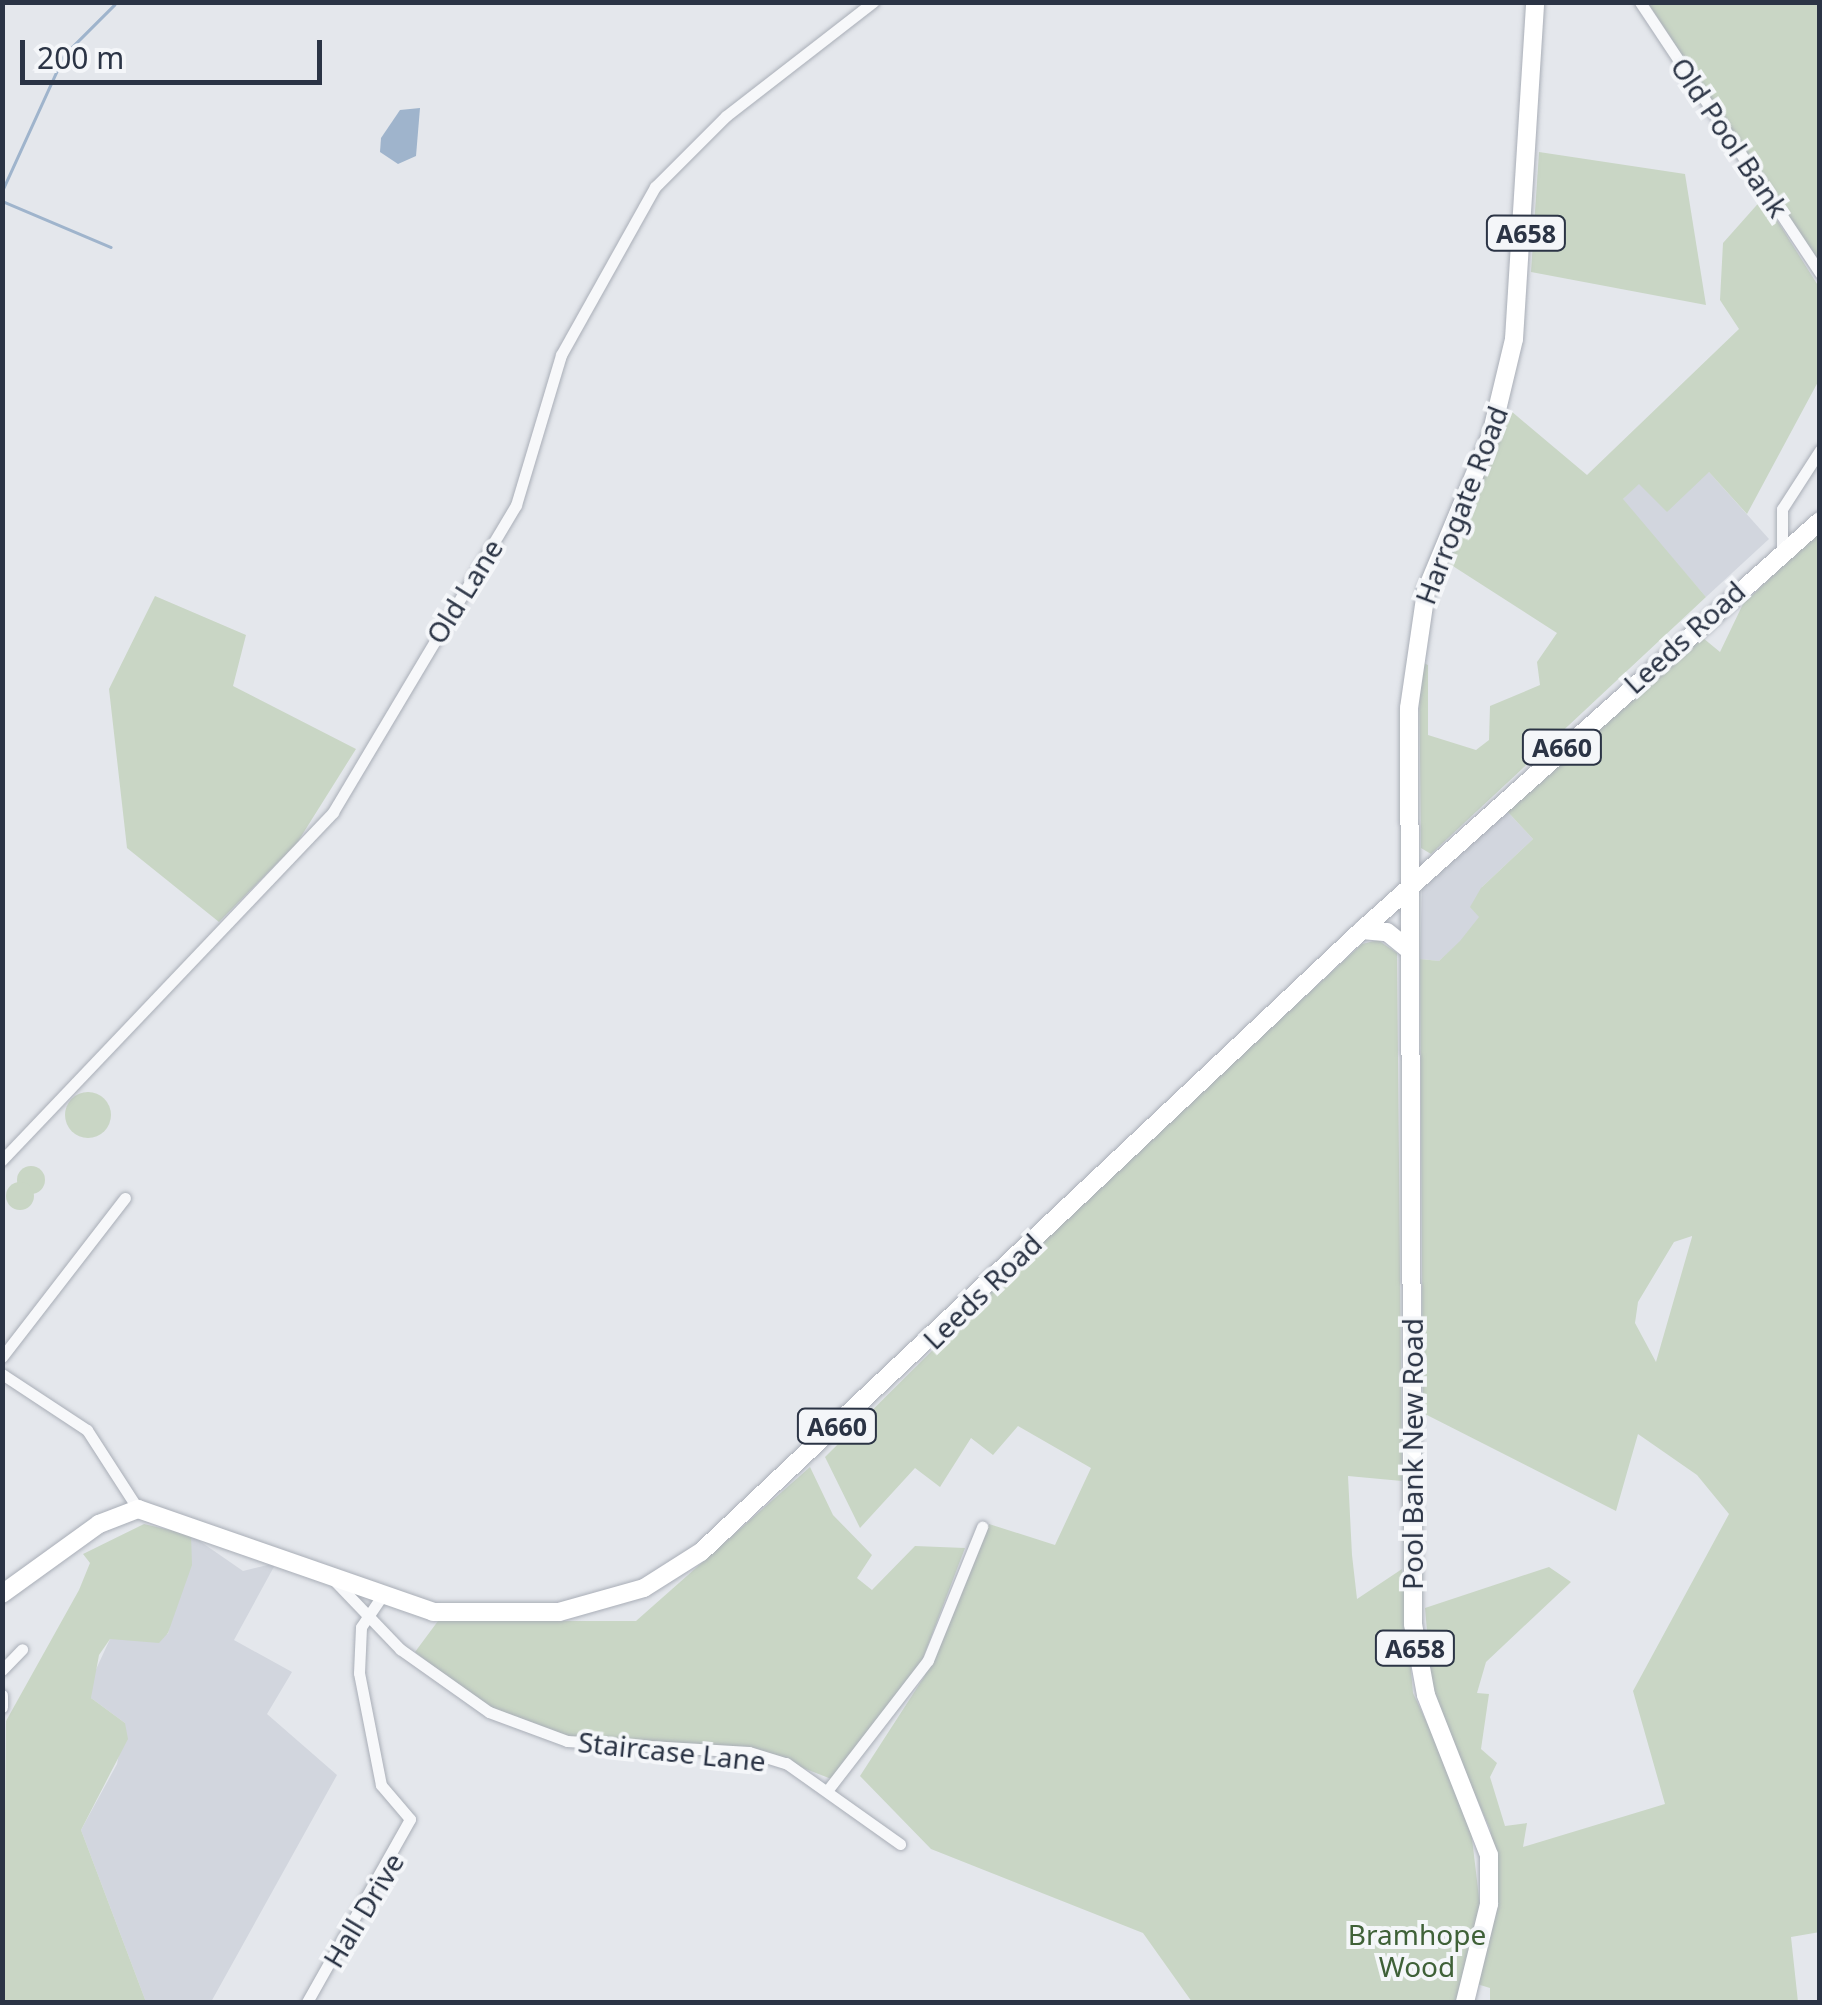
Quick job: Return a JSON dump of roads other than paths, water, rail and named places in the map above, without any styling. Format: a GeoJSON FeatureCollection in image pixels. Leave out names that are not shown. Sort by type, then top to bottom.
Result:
{"type":"FeatureCollection","features":[{"type":"Feature","properties":{"kind":"highway","name":"Harrogate Road"},"geometry":{"type":"LineString","coordinates":[[1408,888],[1415,636],[1491,435],[1514,338],[1535,2]]}},
{"type":"Feature","properties":{"kind":"highway","name":"Leeds Road"},"geometry":{"type":"LineString","coordinates":[[138,1510],[434,1612],[559,1612],[669,1574],[986,1290],[1362,930],[1782,548],[1820,521]]}},
{"type":"Feature","properties":{"kind":"highway","name":"Pool Bank New Road"},"geometry":{"type":"LineString","coordinates":[[1408,888],[1414,1635],[1491,1881],[1465,2002]]}},
{"type":"Feature","properties":{"kind":"highway"},"geometry":{"type":"LineString","coordinates":[[1362,930],[1388,932],[1408,949]]}},
{"type":"Feature","properties":{"kind":"highway"},"geometry":{"type":"LineString","coordinates":[[2,1594],[99,1524],[138,1510]]}},
{"type":"Feature","properties":{"kind":"street","name":"Old Lane"},"geometry":{"type":"LineString","coordinates":[[2,1160],[333,812],[516,505],[562,355],[655,187],[726,116],[873,2]]}},
{"type":"Feature","properties":{"kind":"street","name":"Old Pool Bank"},"geometry":{"type":"LineString","coordinates":[[1640,2],[1820,273]]}},
{"type":"Feature","properties":{"kind":"street"},"geometry":{"type":"LineString","coordinates":[[1782,548],[1782,509],[1820,450]]}},
{"type":"Feature","properties":{"kind":"street"},"geometry":{"type":"LineString","coordinates":[[2,1357],[125,1198]]}},
{"type":"Feature","properties":{"kind":"street"},"geometry":{"type":"LineString","coordinates":[[2,1374],[86,1430],[138,1510]]}},
{"type":"Feature","properties":{"kind":"street"},"geometry":{"type":"LineString","coordinates":[[830,1786],[928,1660],[982,1527]]}},
{"type":"Feature","properties":{"kind":"street","name":"Staircase Lane"},"geometry":{"type":"LineString","coordinates":[[330,1575],[366,1616],[421,1667],[530,1728],[568,1741],[749,1752],[830,1786],[900,1844]]}},
{"type":"Feature","properties":{"kind":"street"},"geometry":{"type":"LineString","coordinates":[[366,1616],[383,1594]]}},
{"type":"Feature","properties":{"kind":"street","name":"Hall Drive"},"geometry":{"type":"LineString","coordinates":[[307,2002],[410,1819],[380,1784],[367,1733],[358,1645],[366,1616]]}},
{"type":"Feature","properties":{"kind":"street"},"geometry":{"type":"LineString","coordinates":[[2,1670],[22,1648]]}},
{"type":"Feature","properties":{"kind":"street"},"geometry":{"type":"LineString","coordinates":[[2,1696],[2,1707]]}},
{"type":"Feature","properties":{"kind":"water"},"geometry":{"type":"Polygon","coordinates":[[[420,108],[416,156],[398,164],[380,152],[381,138],[400,110],[420,108]]]}},
{"type":"Feature","properties":{"kind":"waterway"},"geometry":{"type":"LineString","coordinates":[[2,191],[64,55],[114,5]]}},
{"type":"Feature","properties":{"kind":"waterway"},"geometry":{"type":"LineString","coordinates":[[2,201],[111,247]]}},
{"type":"Feature","properties":{"kind":"park label","name":"Bramhope Wood"},"geometry":{"type":"Point","coordinates":[1417,1950]}}]}
